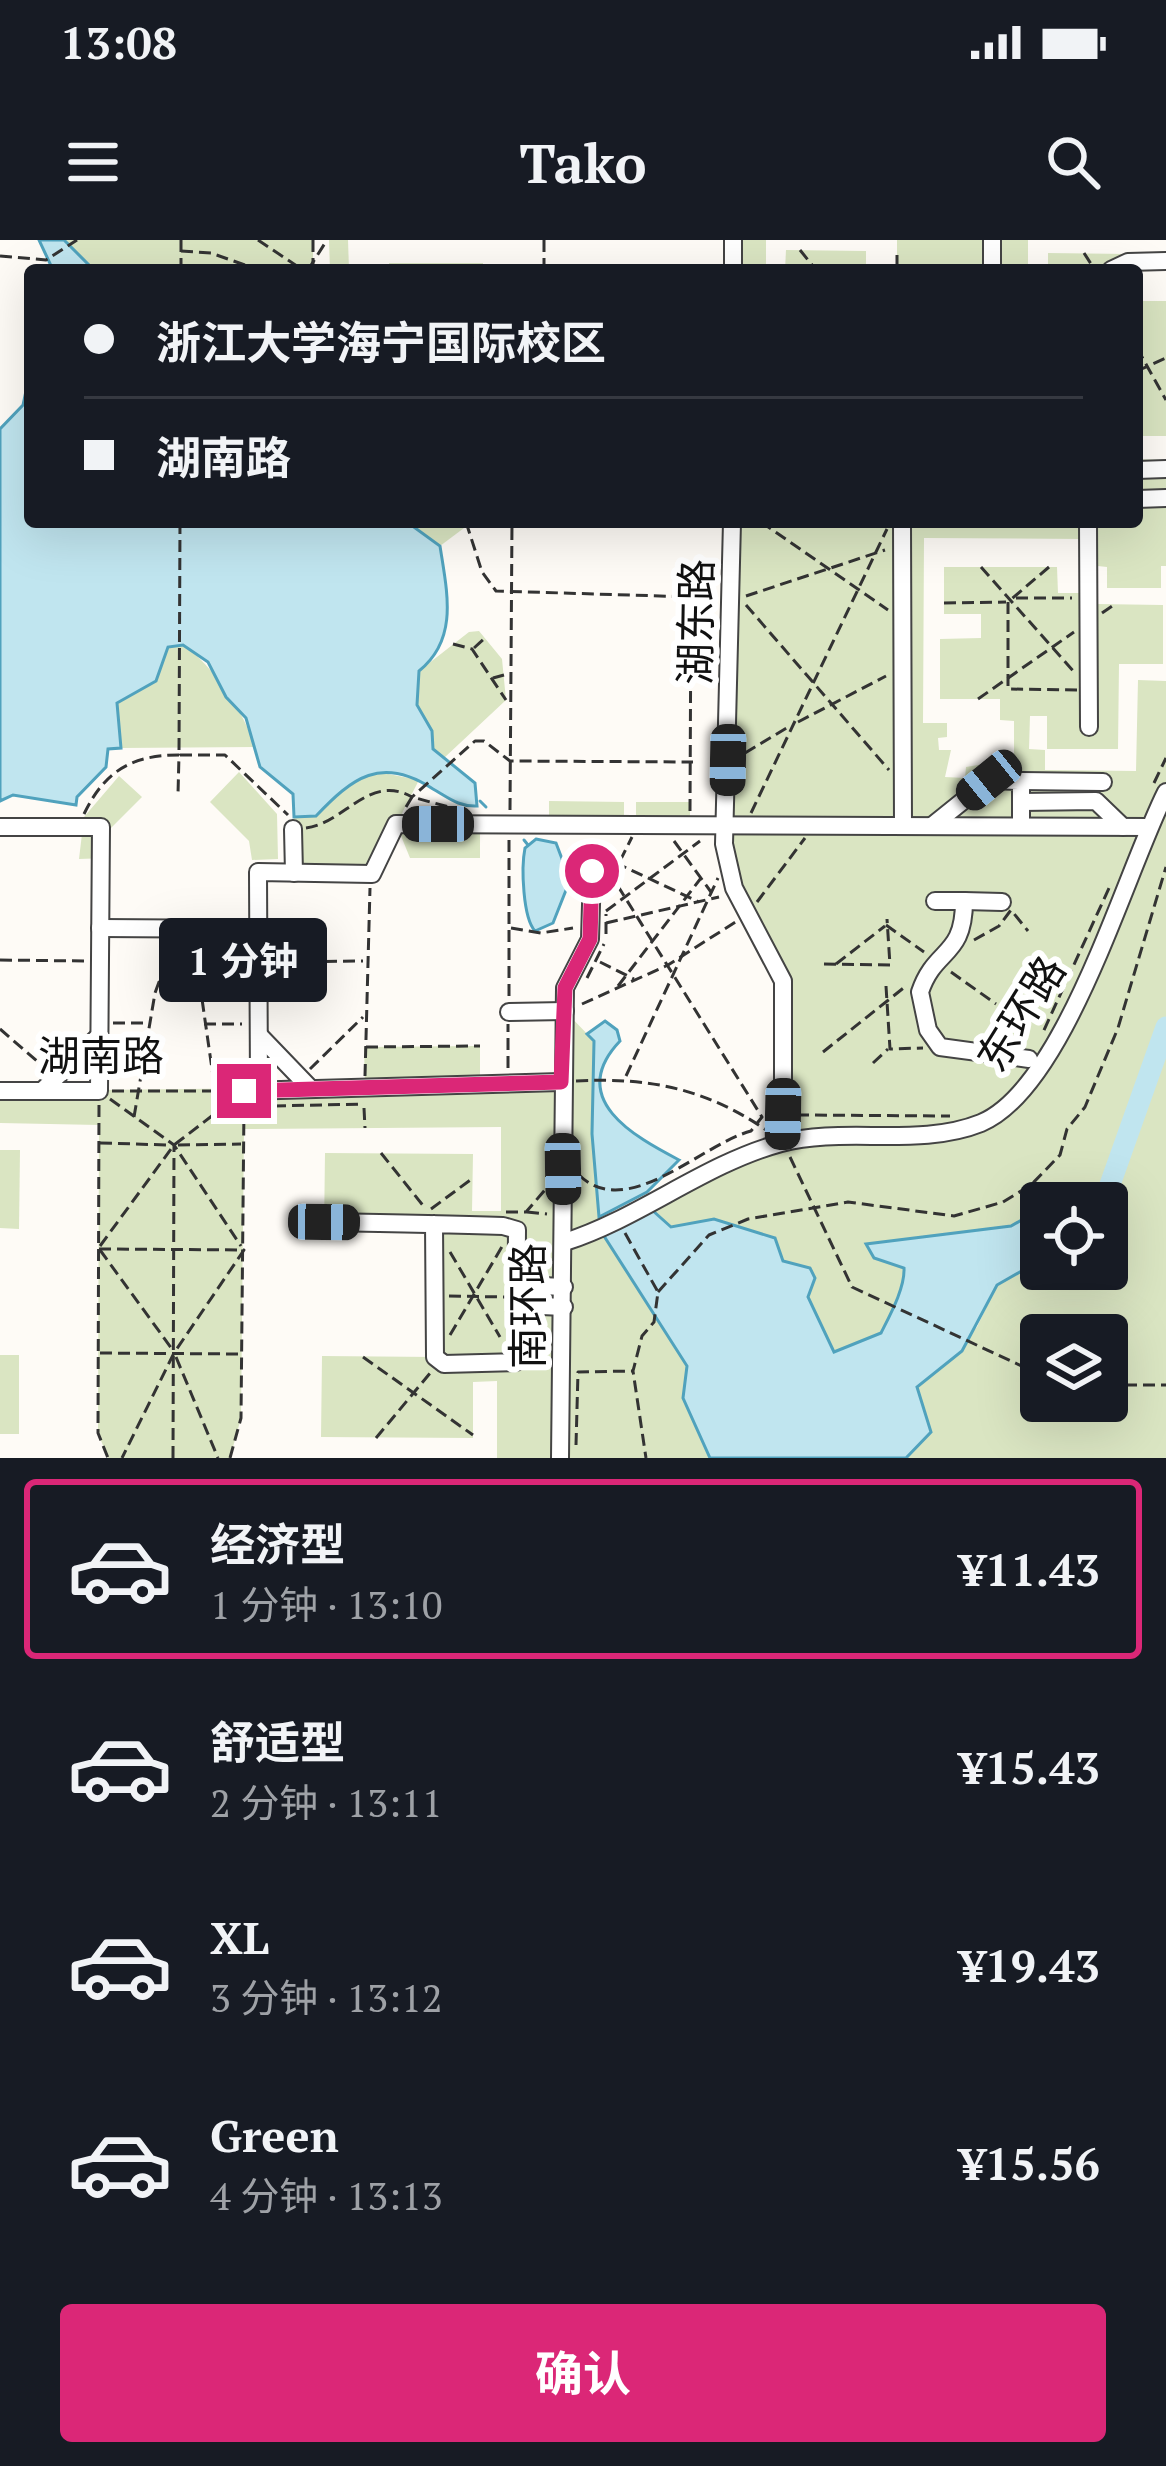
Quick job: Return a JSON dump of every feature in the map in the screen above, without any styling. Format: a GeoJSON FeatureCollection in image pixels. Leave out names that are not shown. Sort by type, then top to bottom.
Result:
{"type":"FeatureCollection","features":[{"type":"Feature","properties":{"kind":"street"},"geometry":{"type":"LineString","coordinates":[[1124,264],[1166,261]]}},
{"type":"Feature","properties":{"kind":"street","name":"湖东路"},"geometry":{"type":"LineString","coordinates":[[732,528],[736,826],[724,844],[734,888],[783,981],[783,1142]]}},
{"type":"Feature","properties":{"kind":"street"},"geometry":{"type":"LineString","coordinates":[[902,528],[902,826]]}},
{"type":"Feature","properties":{"kind":"street"},"geometry":{"type":"LineString","coordinates":[[1088,528],[1089,727]]}},
{"type":"Feature","properties":{"kind":"street"},"geometry":{"type":"LineString","coordinates":[[932,826],[989,780],[1102,782]]}},
{"type":"Feature","properties":{"kind":"street"},"geometry":{"type":"LineString","coordinates":[[1021,782],[1021,826]]}},
{"type":"Feature","properties":{"kind":"street","name":"东环路"},"geometry":{"type":"LineString","coordinates":[[564,1234],[620,1220],[729,1163],[783,1142],[934,1133],[983,1122],[1028,1085],[1075,1007],[1166,792]]}},
{"type":"Feature","properties":{"kind":"street"},"geometry":{"type":"LineString","coordinates":[[1021,802],[1096,801],[1124,827]]}},
{"type":"Feature","properties":{"kind":"street"},"geometry":{"type":"LineString","coordinates":[[569,1081],[508,1082],[364,1097],[304,1083],[252,1089],[259,1029],[258,872],[372,874],[396,824],[509,824],[588,832],[690,825],[1149,827]]}},
{"type":"Feature","properties":{"kind":"street"},"geometry":{"type":"LineString","coordinates":[[0,827],[101,827],[98,1091]]}},
{"type":"Feature","properties":{"kind":"street"},"geometry":{"type":"LineString","coordinates":[[293,829],[293,873]]}},
{"type":"Feature","properties":{"kind":"street","name":"南环路"},"geometry":{"type":"LineString","coordinates":[[560,1458],[562,1166],[574,1006],[565,988],[599,921],[595,862]]}},
{"type":"Feature","properties":{"kind":"street"},"geometry":{"type":"LineString","coordinates":[[935,901],[1002,902]]}},
{"type":"Feature","properties":{"kind":"street"},"geometry":{"type":"LineString","coordinates":[[964,901],[958,944],[938,962],[920,992],[928,1030],[940,1047],[1029,1059]]}},
{"type":"Feature","properties":{"kind":"street"},"geometry":{"type":"LineString","coordinates":[[100,928],[259,929]]}},
{"type":"Feature","properties":{"kind":"street"},"geometry":{"type":"LineString","coordinates":[[508,1012],[574,1006]]}},
{"type":"Feature","properties":{"kind":"street"},"geometry":{"type":"LineString","coordinates":[[259,1029],[304,1083]]}},
{"type":"Feature","properties":{"kind":"street"},"geometry":{"type":"LineString","coordinates":[[49,1084],[99,1030]]}},
{"type":"Feature","properties":{"kind":"street","name":"湖南路"},"geometry":{"type":"LineString","coordinates":[[0,1091],[49,1084],[98,1091]]}},
{"type":"Feature","properties":{"kind":"street"},"geometry":{"type":"LineString","coordinates":[[324,1222],[431,1217],[512,1228],[518,1237],[516,1362],[438,1359],[431,1217]]}},
{"type":"Feature","properties":{"kind":"street"},"geometry":{"type":"LineString","coordinates":[[519,1296],[564,1287]]}},
{"type":"Feature","properties":{"kind":"street"},"geometry":{"type":"LineString","coordinates":[[519,1296],[564,1307]]}},
{"type":"Feature","properties":{"kind":"path"},"geometry":{"type":"LineString","coordinates":[[0,256],[46,260],[77,240]]}},
{"type":"Feature","properties":{"kind":"path"},"geometry":{"type":"LineString","coordinates":[[181,240],[181,264]]}},
{"type":"Feature","properties":{"kind":"path"},"geometry":{"type":"LineString","coordinates":[[258,240],[302,264]]}},
{"type":"Feature","properties":{"kind":"path"},"geometry":{"type":"LineString","coordinates":[[800,250],[811,264]]}},
{"type":"Feature","properties":{"kind":"path"},"geometry":{"type":"LineString","coordinates":[[182,254],[212,254],[241,264]]}},
{"type":"Feature","properties":{"kind":"path"},"geometry":{"type":"LineString","coordinates":[[1084,254],[1091,264]]}},
{"type":"Feature","properties":{"kind":"path"},"geometry":{"type":"LineString","coordinates":[[897,255],[897,264]]}},
{"type":"Feature","properties":{"kind":"path"},"geometry":{"type":"LineString","coordinates":[[1143,358],[1166,400]]}},
{"type":"Feature","properties":{"kind":"path"},"geometry":{"type":"LineString","coordinates":[[1143,367],[1166,358]]}},
{"type":"Feature","properties":{"kind":"path"},"geometry":{"type":"LineString","coordinates":[[178,794],[180,528]]}},
{"type":"Feature","properties":{"kind":"path"},"geometry":{"type":"LineString","coordinates":[[470,528],[482,572],[496,591],[695,597]]}},
{"type":"Feature","properties":{"kind":"path"},"geometry":{"type":"LineString","coordinates":[[508,1082],[512,528]]}},
{"type":"Feature","properties":{"kind":"path"},"geometry":{"type":"LineString","coordinates":[[770,528],[902,620]]}},
{"type":"Feature","properties":{"kind":"path"},"geometry":{"type":"LineString","coordinates":[[736,826],[794,724],[887,528]]}},
{"type":"Feature","properties":{"kind":"path"},"geometry":{"type":"LineString","coordinates":[[902,545],[745,600],[902,785]]}},
{"type":"Feature","properties":{"kind":"path"},"geometry":{"type":"LineString","coordinates":[[981,567],[1089,690]]}},
{"type":"Feature","properties":{"kind":"path"},"geometry":{"type":"LineString","coordinates":[[1049,567],[1011,600],[1008,689],[1089,690]]}},
{"type":"Feature","properties":{"kind":"path"},"geometry":{"type":"LineString","coordinates":[[690,825],[692,590],[717,591]]}},
{"type":"Feature","properties":{"kind":"path"},"geometry":{"type":"LineString","coordinates":[[944,603],[1088,598]]}},
{"type":"Feature","properties":{"kind":"path"},"geometry":{"type":"LineString","coordinates":[[978,699],[1115,604]]}},
{"type":"Feature","properties":{"kind":"path"},"geometry":{"type":"LineString","coordinates":[[472,649],[486,637]]}},
{"type":"Feature","properties":{"kind":"path"},"geometry":{"type":"LineString","coordinates":[[453,644],[472,649],[506,700]]}},
{"type":"Feature","properties":{"kind":"path"},"geometry":{"type":"LineString","coordinates":[[745,753],[902,668]]}},
{"type":"Feature","properties":{"kind":"path"},"geometry":{"type":"LineString","coordinates":[[491,678],[505,674]]}},
{"type":"Feature","properties":{"kind":"path"},"geometry":{"type":"LineString","coordinates":[[81,827],[88,804],[119,769],[140,755],[225,755],[288,815],[293,829],[329,825],[358,796],[399,790],[412,797],[475,741],[484,741],[510,761],[693,762]]}},
{"type":"Feature","properties":{"kind":"path"},"geometry":{"type":"LineString","coordinates":[[588,832],[595,862]]}},
{"type":"Feature","properties":{"kind":"path"},"geometry":{"type":"LineString","coordinates":[[526,1212],[562,1166],[593,1187],[627,1192],[751,1131],[762,1117],[612,877],[595,862],[588,832]]}},
{"type":"Feature","properties":{"kind":"path"},"geometry":{"type":"LineString","coordinates":[[669,835],[711,892]]}},
{"type":"Feature","properties":{"kind":"path"},"geometry":{"type":"LineString","coordinates":[[579,991],[598,962],[599,921],[606,910],[708,835]]}},
{"type":"Feature","properties":{"kind":"path"},"geometry":{"type":"LineString","coordinates":[[612,877],[633,836]]}},
{"type":"Feature","properties":{"kind":"path"},"geometry":{"type":"LineString","coordinates":[[574,1006],[668,965],[749,912],[806,838]]}},
{"type":"Feature","properties":{"kind":"path"},"geometry":{"type":"LineString","coordinates":[[595,862],[619,864],[704,903]]}},
{"type":"Feature","properties":{"kind":"path"},"geometry":{"type":"LineString","coordinates":[[624,1080],[721,871]]}},
{"type":"Feature","properties":{"kind":"path"},"geometry":{"type":"LineString","coordinates":[[364,1128],[365,961],[372,874]]}},
{"type":"Feature","properties":{"kind":"path"},"geometry":{"type":"LineString","coordinates":[[615,989],[701,878]]}},
{"type":"Feature","properties":{"kind":"path"},"geometry":{"type":"LineString","coordinates":[[1029,1059],[1113,879]]}},
{"type":"Feature","properties":{"kind":"path"},"geometry":{"type":"LineString","coordinates":[[510,928],[541,933],[638,917],[704,903],[734,888]]}},
{"type":"Feature","properties":{"kind":"path"},"geometry":{"type":"LineString","coordinates":[[599,921],[606,910]]}},
{"type":"Feature","properties":{"kind":"path"},"geometry":{"type":"LineString","coordinates":[[938,962],[999,926],[1011,910],[1028,931]]}},
{"type":"Feature","properties":{"kind":"path"},"geometry":{"type":"LineString","coordinates":[[824,964],[836,964],[890,964],[887,922],[836,964]]}},
{"type":"Feature","properties":{"kind":"path"},"geometry":{"type":"LineString","coordinates":[[0,960],[100,961]]}},
{"type":"Feature","properties":{"kind":"path"},"geometry":{"type":"LineString","coordinates":[[259,962],[365,961]]}},
{"type":"Feature","properties":{"kind":"path"},"geometry":{"type":"LineString","coordinates":[[598,962],[635,980]]}},
{"type":"Feature","properties":{"kind":"path"},"geometry":{"type":"LineString","coordinates":[[134,1117],[159,982],[178,974],[198,982],[218,1111]]}},
{"type":"Feature","properties":{"kind":"path"},"geometry":{"type":"LineString","coordinates":[[886,986],[891,999],[890,1049]]}},
{"type":"Feature","properties":{"kind":"path"},"geometry":{"type":"LineString","coordinates":[[823,1052],[906,986]]}},
{"type":"Feature","properties":{"kind":"path"},"geometry":{"type":"LineString","coordinates":[[304,1083],[364,1016]]}},
{"type":"Feature","properties":{"kind":"path"},"geometry":{"type":"LineString","coordinates":[[99,1030],[153,1023]]}},
{"type":"Feature","properties":{"kind":"path"},"geometry":{"type":"LineString","coordinates":[[202,1024],[259,1029]]}},
{"type":"Feature","properties":{"kind":"path"},"geometry":{"type":"LineString","coordinates":[[0,1029],[49,1084]]}},
{"type":"Feature","properties":{"kind":"path"},"geometry":{"type":"LineString","coordinates":[[364,1047],[480,1046]]}},
{"type":"Feature","properties":{"kind":"path"},"geometry":{"type":"LineString","coordinates":[[872,1063],[883,1049],[940,1047]]}},
{"type":"Feature","properties":{"kind":"path"},"geometry":{"type":"LineString","coordinates":[[585,1080],[689,1088],[754,1122],[783,1142],[852,1287],[1020,1365]]}},
{"type":"Feature","properties":{"kind":"path"},"geometry":{"type":"LineString","coordinates":[[569,1081],[577,1100]]}},
{"type":"Feature","properties":{"kind":"path"},"geometry":{"type":"LineString","coordinates":[[98,1249],[174,1144],[252,1089]]}},
{"type":"Feature","properties":{"kind":"path"},"geometry":{"type":"LineString","coordinates":[[230,1458],[241,1418],[244,1144],[252,1089]]}},
{"type":"Feature","properties":{"kind":"path","name":"湖南路"},"geometry":{"type":"LineString","coordinates":[[98,1091],[252,1089]]}},
{"type":"Feature","properties":{"kind":"path"},"geometry":{"type":"LineString","coordinates":[[98,1091],[174,1144],[244,1250]]}},
{"type":"Feature","properties":{"kind":"path"},"geometry":{"type":"LineString","coordinates":[[98,1091],[98,1433],[108,1458]]}},
{"type":"Feature","properties":{"kind":"path"},"geometry":{"type":"LineString","coordinates":[[783,1114],[955,1116]]}},
{"type":"Feature","properties":{"kind":"path"},"geometry":{"type":"LineString","coordinates":[[98,1143],[244,1144]]}},
{"type":"Feature","properties":{"kind":"path"},"geometry":{"type":"LineString","coordinates":[[173,1458],[174,1144]]}},
{"type":"Feature","properties":{"kind":"path"},"geometry":{"type":"LineString","coordinates":[[381,1153],[431,1217],[516,1362]]}},
{"type":"Feature","properties":{"kind":"path"},"geometry":{"type":"LineString","coordinates":[[431,1217],[472,1178]]}},
{"type":"Feature","properties":{"kind":"path"},"geometry":{"type":"LineString","coordinates":[[502,1211],[542,1211],[564,1234]]}},
{"type":"Feature","properties":{"kind":"path"},"geometry":{"type":"LineString","coordinates":[[620,1220],[658,1292],[654,1322],[642,1336],[633,1371],[646,1458]]}},
{"type":"Feature","properties":{"kind":"path"},"geometry":{"type":"LineString","coordinates":[[376,1438],[438,1359],[512,1228]]}},
{"type":"Feature","properties":{"kind":"path"},"geometry":{"type":"LineString","coordinates":[[98,1249],[244,1250]]}},
{"type":"Feature","properties":{"kind":"path"},"geometry":{"type":"LineString","coordinates":[[98,1249],[174,1353],[218,1458]]}},
{"type":"Feature","properties":{"kind":"path"},"geometry":{"type":"LineString","coordinates":[[122,1458],[174,1353],[244,1250]]}},
{"type":"Feature","properties":{"kind":"path"},"geometry":{"type":"LineString","coordinates":[[436,1296],[519,1296]]}},
{"type":"Feature","properties":{"kind":"path"},"geometry":{"type":"LineString","coordinates":[[98,1353],[242,1354]]}},
{"type":"Feature","properties":{"kind":"path"},"geometry":{"type":"LineString","coordinates":[[363,1357],[473,1436]]}},
{"type":"Feature","properties":{"kind":"path"},"geometry":{"type":"LineString","coordinates":[[571,1458],[578,1372],[633,1371]]}},
{"type":"Feature","properties":{"kind":"path"},"geometry":{"type":"LineString","coordinates":[[1128,1385],[1166,1384]]}},
{"type":"Feature","properties":{"kind":"green space"},"geometry":{"type":"Polygon","coordinates":[[[64,240],[313,240],[313,264],[88,264],[64,240]]]}},
{"type":"Feature","properties":{"kind":"green space"},"geometry":{"type":"Polygon","coordinates":[[[329,240],[348,240],[349,264],[330,264],[329,240]]]}},
{"type":"Feature","properties":{"kind":"green space"},"geometry":{"type":"Polygon","coordinates":[[[732,240],[766,240],[766,264],[732,264],[732,240]]]}},
{"type":"Feature","properties":{"kind":"green space"},"geometry":{"type":"Polygon","coordinates":[[[897,240],[1028,240],[1028,264],[897,264],[897,240]]]}},
{"type":"Feature","properties":{"kind":"green space"},"geometry":{"type":"Polygon","coordinates":[[[786,250],[866,251],[866,264],[785,264],[786,250]]]}},
{"type":"Feature","properties":{"kind":"green space"},"geometry":{"type":"Polygon","coordinates":[[[1048,253],[1128,254],[1128,264],[1048,264],[1048,253]]]}},
{"type":"Feature","properties":{"kind":"green space"},"geometry":{"type":"Polygon","coordinates":[[[389,263],[483,263],[483,264],[389,263]]]}},
{"type":"Feature","properties":{"kind":"green space"},"geometry":{"type":"Polygon","coordinates":[[[1143,301],[1166,301],[1166,436],[1143,436],[1143,301]]]}},
{"type":"Feature","properties":{"kind":"green space"},"geometry":{"type":"Polygon","coordinates":[[[1143,459],[1166,460],[1166,566],[1161,566],[1161,588],[1107,588],[1107,567],[1098,566],[1097,604],[1163,605],[1163,664],[1119,664],[1118,749],[1047,749],[1047,716],[1030,716],[1029,749],[1045,750],[1045,770],[1136,771],[1138,680],[1166,681],[1166,1458],[906,1458],[931,1432],[917,1387],[977,1327],[997,1285],[1020,1272],[1020,1290],[1128,1290],[1128,1182],[1020,1182],[1020,1221],[1011,1226],[866,1244],[904,1269],[902,1284],[881,1333],[834,1352],[807,1297],[815,1277],[809,1268],[783,1261],[714,1219],[671,1227],[652,1210],[783,1141],[783,981],[724,844],[732,528],[1143,528],[1143,459]],[[924,538],[923,723],[947,723],[947,737],[938,738],[939,750],[951,750],[945,777],[965,778],[966,767],[1014,759],[1014,721],[1000,720],[1000,699],[940,699],[940,639],[981,638],[981,614],[944,614],[944,567],[1057,567],[1058,593],[1081,593],[1082,539],[924,538]]]}},
{"type":"Feature","properties":{"kind":"green space"},"geometry":{"type":"Polygon","coordinates":[[[415,528],[464,528],[440,546],[415,528]]]}},
{"type":"Feature","properties":{"kind":"green space"},"geometry":{"type":"Polygon","coordinates":[[[479,631],[502,659],[506,700],[444,758],[433,749],[432,731],[417,705],[419,671],[469,632],[479,631]]]}},
{"type":"Feature","properties":{"kind":"green space"},"geometry":{"type":"Polygon","coordinates":[[[183,645],[226,690],[255,747],[121,748],[117,702],[156,681],[168,646],[183,645]]]}},
{"type":"Feature","properties":{"kind":"green space"},"geometry":{"type":"Polygon","coordinates":[[[239,772],[277,814],[278,859],[252,860],[249,841],[210,802],[239,772]]]}},
{"type":"Feature","properties":{"kind":"green space"},"geometry":{"type":"Polygon","coordinates":[[[383,773],[419,780],[397,823],[480,824],[480,858],[410,858],[397,826],[372,874],[294,873],[294,817],[316,816],[351,779],[383,773]]]}},
{"type":"Feature","properties":{"kind":"green space"},"geometry":{"type":"Polygon","coordinates":[[[119,776],[142,797],[111,828],[107,858],[79,859],[84,817],[119,776]]]}},
{"type":"Feature","properties":{"kind":"green space"},"geometry":{"type":"Polygon","coordinates":[[[549,801],[624,802],[624,825],[549,825],[549,801]]]}},
{"type":"Feature","properties":{"kind":"green space"},"geometry":{"type":"Polygon","coordinates":[[[636,802],[690,802],[690,825],[636,825],[636,802]]]}},
{"type":"Feature","properties":{"kind":"green space"},"geometry":{"type":"Polygon","coordinates":[[[565,1011],[594,1041],[592,1134],[599,1217],[687,1367],[683,1398],[710,1458],[497,1458],[497,1381],[473,1382],[473,1438],[321,1437],[322,1356],[435,1357],[436,1232],[324,1231],[325,1153],[473,1154],[472,1211],[501,1211],[501,1127],[244,1129],[241,1418],[230,1458],[108,1458],[98,1433],[99,1125],[0,1123],[0,1091],[365,1087],[364,1047],[480,1046],[480,1082],[560,1082],[565,1011]]]}},
{"type":"Feature","properties":{"kind":"green space"},"geometry":{"type":"Polygon","coordinates":[[[0,1150],[20,1150],[19,1229],[0,1228],[0,1150]]]}},
{"type":"Feature","properties":{"kind":"green space"},"geometry":{"type":"Polygon","coordinates":[[[0,1355],[19,1355],[19,1434],[0,1434],[0,1355]]]}},
{"type":"Feature","properties":{"kind":"water"},"geometry":{"type":"Polygon","coordinates":[[[39,240],[64,240],[88,264],[50,264],[39,240]]]}},
{"type":"Feature","properties":{"kind":"water"},"geometry":{"type":"Polygon","coordinates":[[[24,400],[24,528],[415,528],[440,546],[447,597],[445,630],[432,658],[419,671],[417,705],[432,731],[433,749],[475,783],[477,806],[454,801],[415,779],[383,773],[355,782],[316,816],[294,817],[293,794],[260,767],[246,718],[226,697],[208,662],[183,645],[168,647],[156,681],[117,703],[121,748],[108,749],[106,767],[77,797],[76,805],[13,795],[0,801],[0,429],[24,400]]]}},
{"type":"Feature","properties":{"kind":"water"},"geometry":{"type":"Polygon","coordinates":[[[536,839],[556,843],[570,880],[553,923],[535,931],[526,904],[523,868],[525,848],[536,839]]]}},
{"type":"Feature","properties":{"kind":"water"},"geometry":{"type":"Polygon","coordinates":[[[605,1021],[617,1030],[620,1041],[605,1062],[600,1081],[603,1098],[626,1128],[679,1160],[647,1192],[599,1217],[592,1134],[594,1041],[587,1034],[605,1021]]]}},
{"type":"Feature","properties":{"kind":"water"},"geometry":{"type":"Polygon","coordinates":[[[652,1210],[671,1227],[714,1219],[775,1238],[783,1261],[810,1268],[815,1278],[808,1297],[834,1352],[881,1333],[902,1284],[904,1268],[874,1258],[866,1244],[1011,1226],[1020,1221],[1020,1272],[997,1285],[962,1351],[917,1387],[931,1432],[906,1458],[710,1458],[683,1398],[687,1366],[604,1236],[652,1210]]]}},
{"type":"Feature","properties":{"kind":"waterway"},"geometry":{"type":"LineString","coordinates":[[480,801],[486,807]]}},
{"type":"Feature","properties":{"kind":"waterway"},"geometry":{"type":"LineString","coordinates":[[524,840],[528,845]]}},
{"type":"Feature","properties":{"kind":"waterway"},"geometry":{"type":"LineString","coordinates":[[1111,1182],[1166,1027]]}},
{"type":"Feature","properties":{"kind":"route"},"geometry":{"type":"LineString","coordinates":[[244,1091],[561,1082],[565,988],[590,939],[592,871]]}}]}
